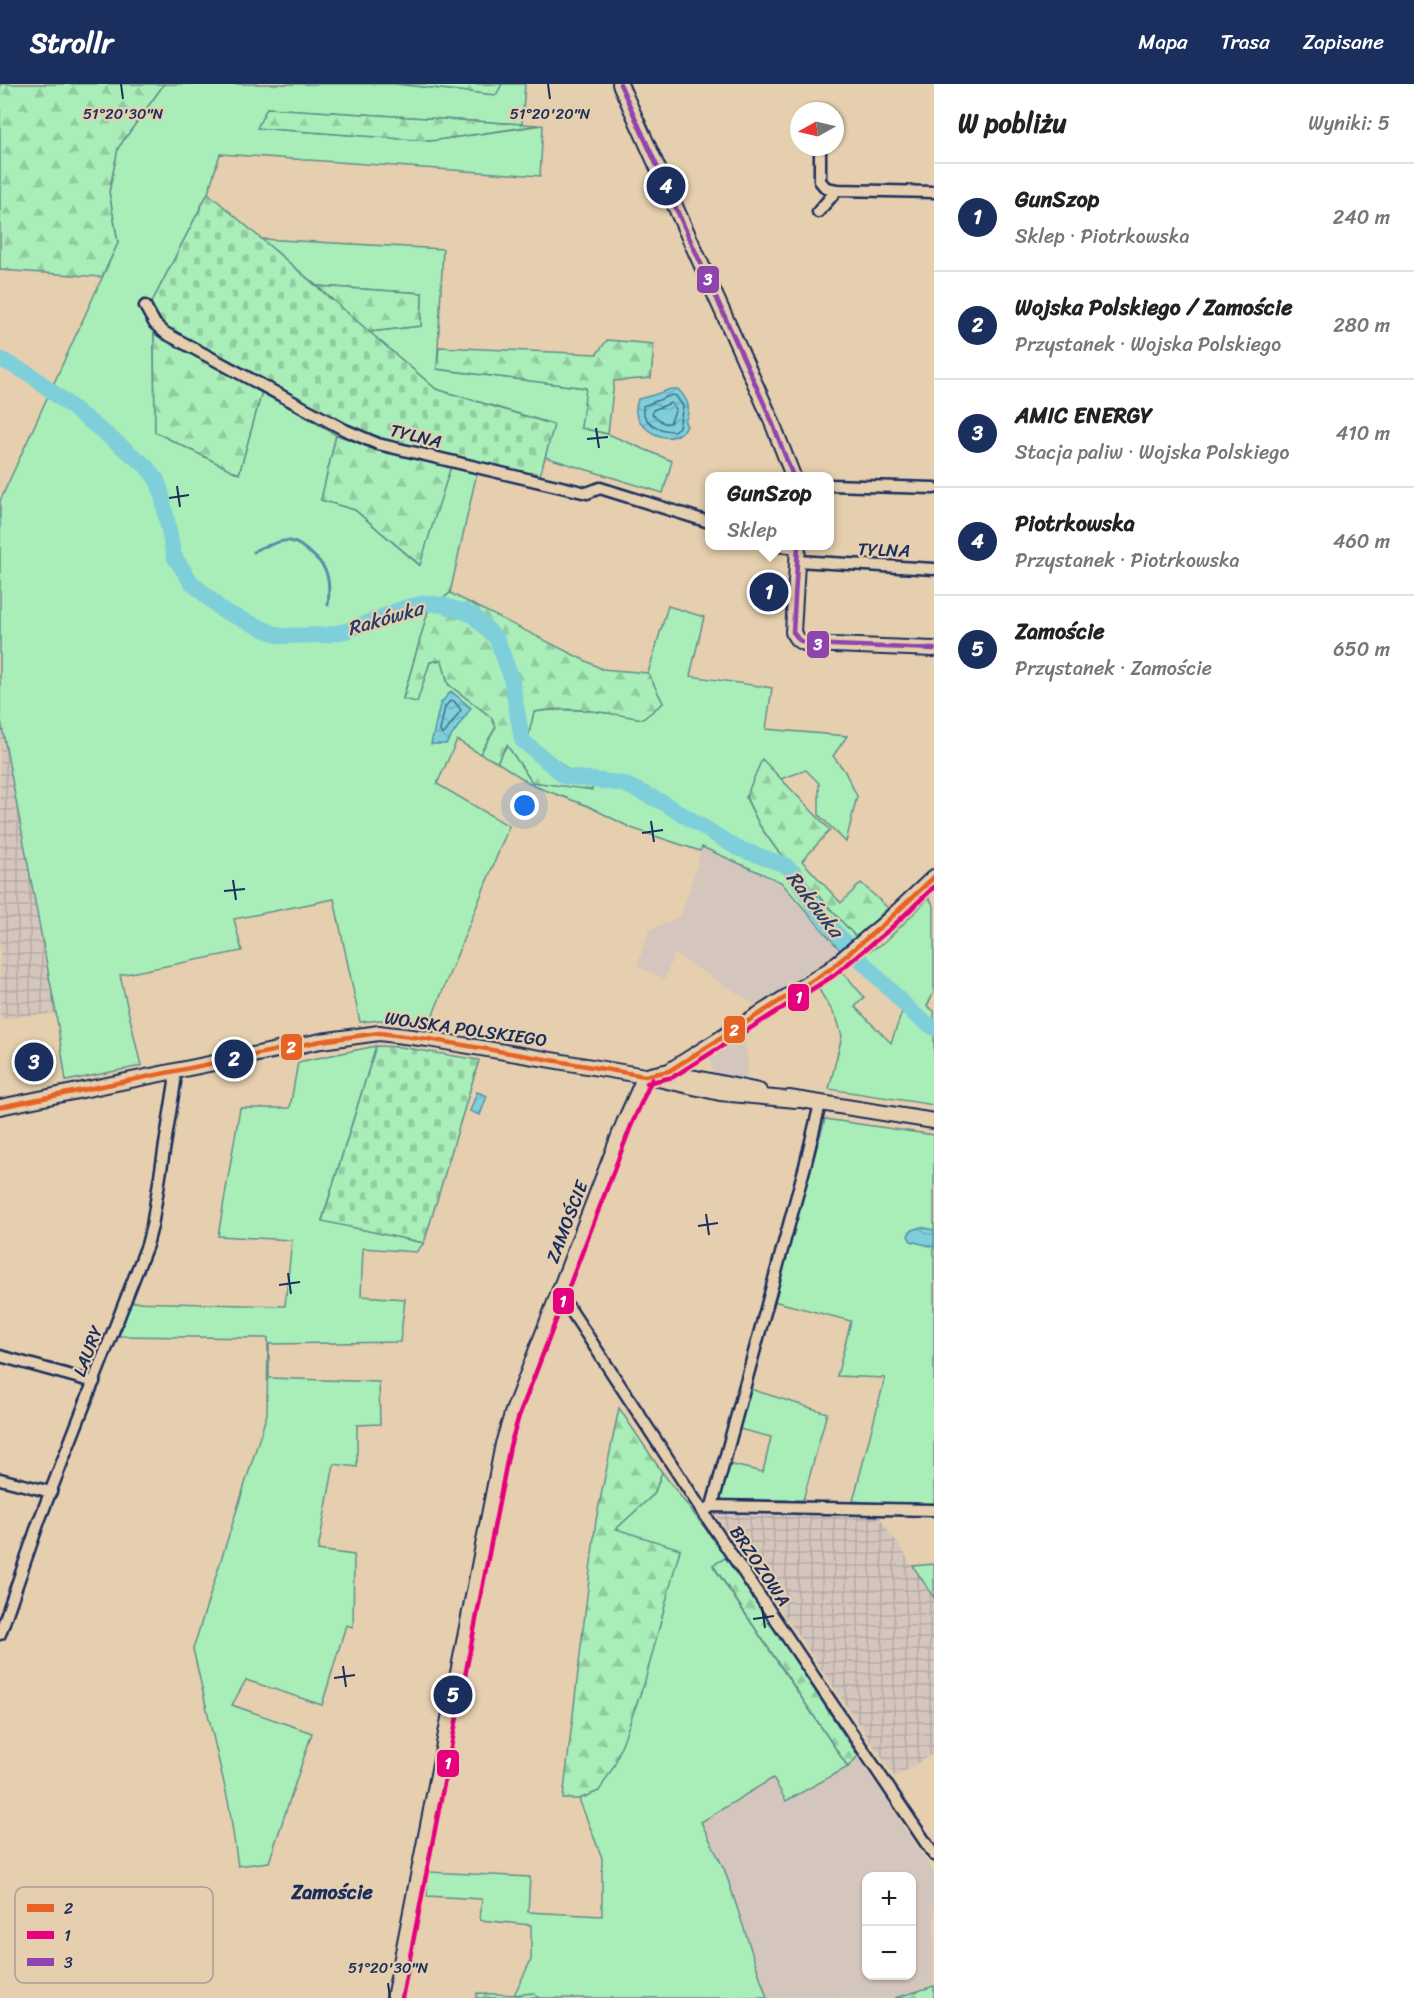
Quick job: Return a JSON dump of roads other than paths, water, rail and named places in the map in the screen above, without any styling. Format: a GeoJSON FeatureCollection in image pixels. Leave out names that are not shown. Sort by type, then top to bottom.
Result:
{"type":"FeatureCollection","features":[{"type":"Feature","properties":{"kind":"street"},"geometry":{"type":"LineString","coordinates":[[620,84],[770,417],[791,472]]}},
{"type":"Feature","properties":{"kind":"street"},"geometry":{"type":"LineString","coordinates":[[820,156],[820,181],[826,188],[934,192]]}},
{"type":"Feature","properties":{"kind":"street"},"geometry":{"type":"LineString","coordinates":[[818,212],[837,190]]}},
{"type":"Feature","properties":{"kind":"street","name":"TYLNA"},"geometry":{"type":"LineString","coordinates":[[146,306],[155,324],[165,333],[345,430],[378,444],[587,493],[600,488],[705,521]]}},
{"type":"Feature","properties":{"kind":"street"},"geometry":{"type":"LineString","coordinates":[[834,485],[934,488]]}},
{"type":"Feature","properties":{"kind":"street"},"geometry":{"type":"LineString","coordinates":[[797,552],[793,632],[795,638],[808,644],[934,649]]}},
{"type":"Feature","properties":{"kind":"street","name":"TYLNA"},"geometry":{"type":"LineString","coordinates":[[797,552],[934,569]]}},
{"type":"Feature","properties":{"kind":"street"},"geometry":{"type":"LineString","coordinates":[[645,1076],[669,1071],[815,980],[862,944],[934,877]]}},
{"type":"Feature","properties":{"kind":"street","name":"WOJSKA POLSKIEGO"},"geometry":{"type":"LineString","coordinates":[[0,1107],[321,1041],[379,1034],[419,1038],[645,1076]]}},
{"type":"Feature","properties":{"kind":"street"},"geometry":{"type":"LineString","coordinates":[[692,1057],[689,1067],[696,1078]]}},
{"type":"Feature","properties":{"kind":"street","name":"LAURY"},"geometry":{"type":"LineString","coordinates":[[0,1634],[5,1601],[51,1492],[147,1245],[175,1083],[173,1072]]}},
{"type":"Feature","properties":{"kind":"street"},"geometry":{"type":"LineString","coordinates":[[645,1076],[674,1075],[696,1078],[796,1100],[934,1121]]}},
{"type":"Feature","properties":{"kind":"street"},"geometry":{"type":"LineString","coordinates":[[645,1076],[720,1093],[796,1100]]}},
{"type":"Feature","properties":{"kind":"street","name":"ZAMOŚCIE"},"geometry":{"type":"LineString","coordinates":[[394,1998],[503,1444],[512,1414],[556,1299],[624,1123],[645,1076]]}},
{"type":"Feature","properties":{"kind":"street"},"geometry":{"type":"LineString","coordinates":[[820,1104],[802,1177],[707,1509],[934,1510]]}},
{"type":"Feature","properties":{"kind":"street","name":"BRZOZOWA"},"geometry":{"type":"LineString","coordinates":[[556,1299],[562,1301],[570,1309],[707,1509],[934,1855]]}},
{"type":"Feature","properties":{"kind":"street"},"geometry":{"type":"LineString","coordinates":[[0,1356],[94,1382]]}},
{"type":"Feature","properties":{"kind":"street"},"geometry":{"type":"LineString","coordinates":[[0,1479],[51,1492]]}},
{"type":"Feature","properties":{"kind":"water"},"geometry":{"type":"Polygon","coordinates":[[[678,389],[687,401],[688,413],[685,422],[687,426],[681,433],[674,436],[658,436],[639,420],[636,413],[638,399],[678,389]]]}},
{"type":"Feature","properties":{"kind":"water"},"geometry":{"type":"Polygon","coordinates":[[[451,691],[471,708],[446,744],[431,744],[440,704],[451,691]]]}},
{"type":"Feature","properties":{"kind":"water"},"geometry":{"type":"Polygon","coordinates":[[[477,1092],[487,1096],[480,1115],[470,1111],[477,1092]]]}},
{"type":"Feature","properties":{"kind":"water"},"geometry":{"type":"Polygon","coordinates":[[[921,1227],[934,1230],[934,1247],[911,1241],[908,1236],[910,1231],[921,1227]]]}},
{"type":"Feature","properties":{"kind":"waterway","name":"Rakówka"},"geometry":{"type":"LineString","coordinates":[[0,359],[31,375],[145,465],[157,480],[161,491],[174,556],[191,582],[223,611],[280,636],[326,635],[346,631],[407,607],[425,603],[443,605],[473,615],[497,639],[511,677],[522,740],[564,776],[624,784],[664,803],[737,848],[785,865],[792,871],[818,912],[848,946]]}},
{"type":"Feature","properties":{"kind":"waterway"},"geometry":{"type":"LineString","coordinates":[[254,552],[261,547],[282,541],[293,542],[303,547],[319,561],[326,572],[329,587],[328,605]]}},
{"type":"Feature","properties":{"kind":"waterway","name":"Rakówka"},"geometry":{"type":"LineString","coordinates":[[857,956],[915,1015],[934,1028]]}},
{"type":"Feature","properties":{"kind":"place","name":"Piotrkowska"},"geometry":{"type":"Point","coordinates":[666,186]}},
{"type":"Feature","properties":{"kind":"place","name":"GunSzop"},"geometry":{"type":"Point","coordinates":[769,592]}},
{"type":"Feature","properties":{"kind":"place","name":"Wojska Polskiego / Zamoście"},"geometry":{"type":"Point","coordinates":[234,1059]}},
{"type":"Feature","properties":{"kind":"place","name":"AMIC ENERGY"},"geometry":{"type":"Point","coordinates":[34,1062]}},
{"type":"Feature","properties":{"kind":"place","name":"Zamoście"},"geometry":{"type":"Point","coordinates":[453,1695]}},
{"type":"Feature","properties":{"kind":"district","name":"Zamoście"},"geometry":{"type":"Point","coordinates":[332,1892]}}]}
